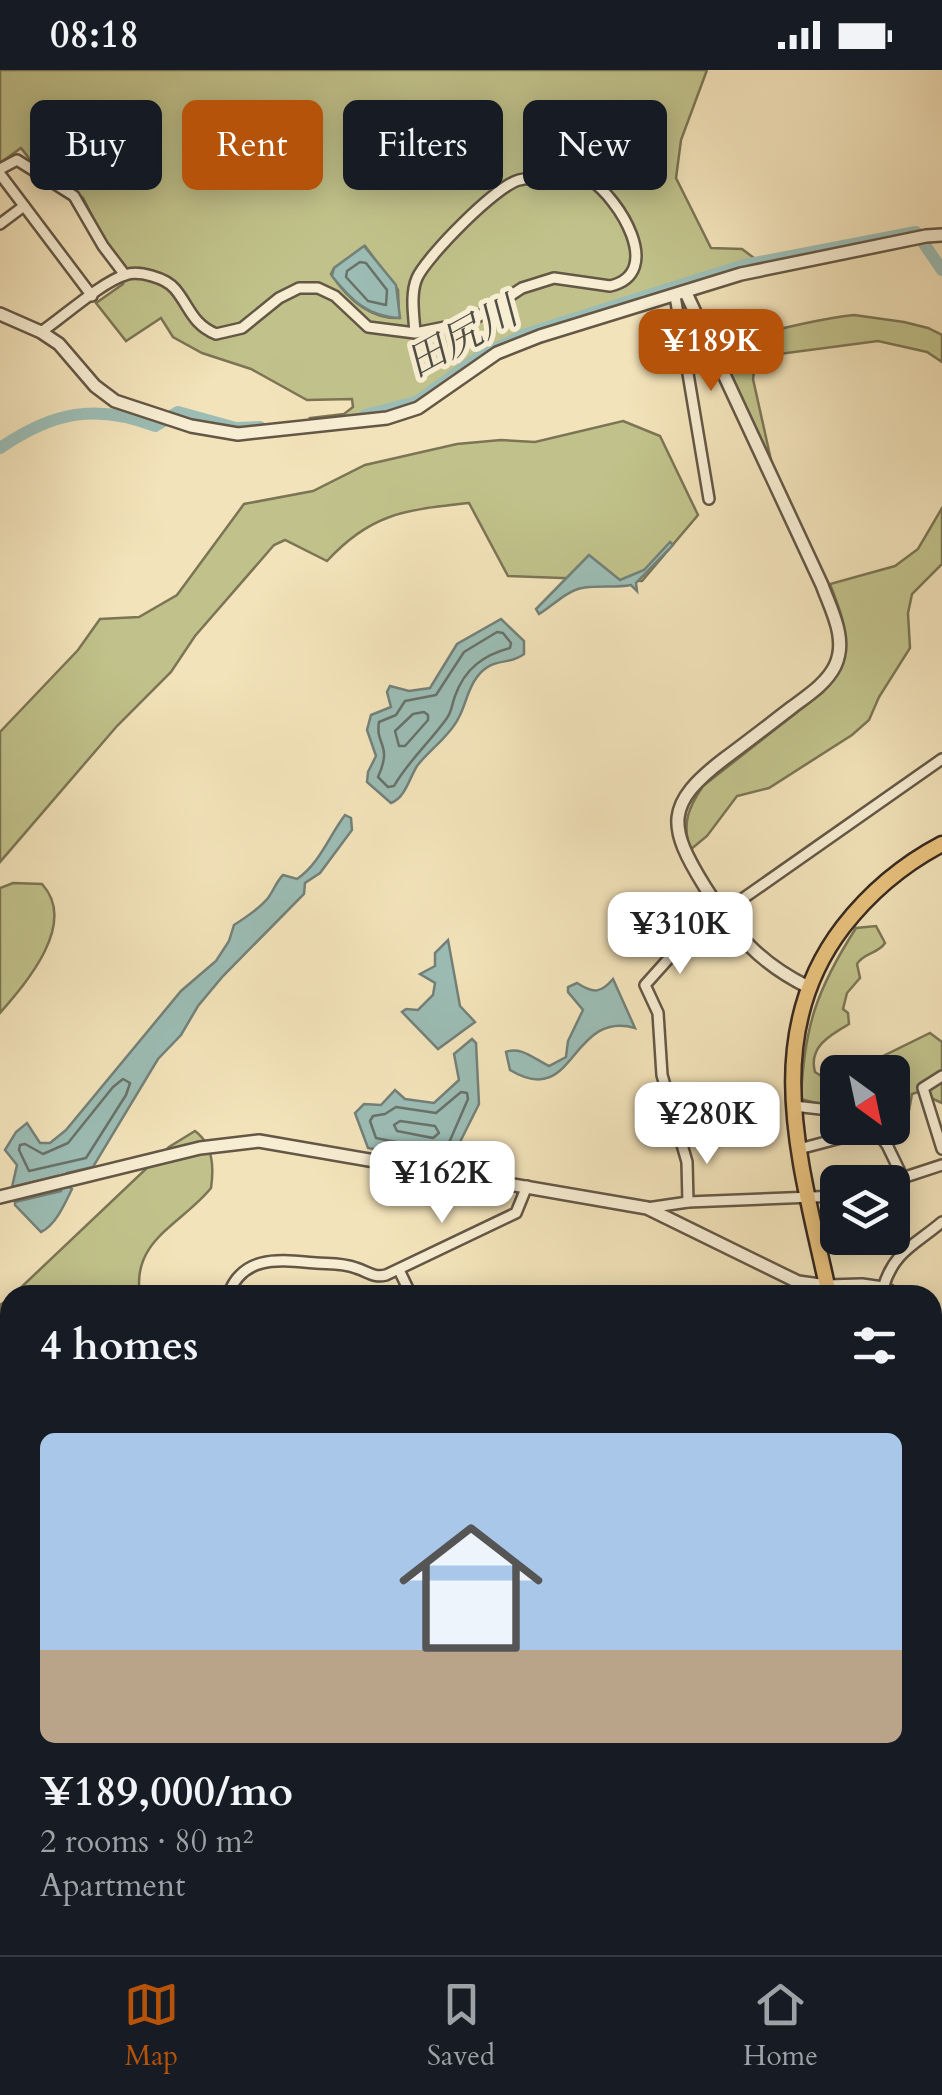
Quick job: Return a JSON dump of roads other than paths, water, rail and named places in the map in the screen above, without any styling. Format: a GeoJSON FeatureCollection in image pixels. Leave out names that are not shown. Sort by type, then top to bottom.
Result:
{"type":"FeatureCollection","features":[{"type":"Feature","properties":{"kind":"main road"},"geometry":{"type":"LineString","coordinates":[[827,1285],[794,1106],[795,1039],[808,987],[828,948],[869,896],[895,873],[942,844]]}},
{"type":"Feature","properties":{"kind":"street"},"geometry":{"type":"LineString","coordinates":[[92,296],[0,172],[17,160],[74,196],[108,254],[125,274]]}},
{"type":"Feature","properties":{"kind":"street"},"geometry":{"type":"LineString","coordinates":[[41,332],[125,274],[159,278],[172,286],[194,320],[216,334],[242,328],[290,292],[309,287],[334,296],[368,327],[415,333],[470,322],[522,288],[551,278],[619,284],[636,263],[634,238],[605,193],[590,180],[528,179],[509,184],[484,203],[418,277],[415,333]]}},
{"type":"Feature","properties":{"kind":"street"},"geometry":{"type":"LineString","coordinates":[[0,224],[24,206]]}},
{"type":"Feature","properties":{"kind":"street"},"geometry":{"type":"LineString","coordinates":[[0,314],[59,344],[95,386],[115,401],[191,426],[238,434],[387,418],[418,408],[484,360],[510,347],[778,266],[942,236]]}},
{"type":"Feature","properties":{"kind":"street"},"geometry":{"type":"LineString","coordinates":[[680,295],[709,498]]}},
{"type":"Feature","properties":{"kind":"street"},"geometry":{"type":"LineString","coordinates":[[680,295],[822,585],[839,636],[839,654],[823,682],[695,783],[682,800],[678,825],[682,849],[742,941],[765,962],[808,987]]}},
{"type":"Feature","properties":{"kind":"street"},"geometry":{"type":"LineString","coordinates":[[688,1202],[687,1162],[662,1075],[658,1013],[645,985],[657,975],[678,944],[942,758]]}},
{"type":"Feature","properties":{"kind":"street"},"geometry":{"type":"LineString","coordinates":[[942,1076],[923,1088],[942,1149]]}},
{"type":"Feature","properties":{"kind":"street"},"geometry":{"type":"LineString","coordinates":[[794,1106],[820,1109]]}},
{"type":"Feature","properties":{"kind":"street"},"geometry":{"type":"LineString","coordinates":[[0,1197],[200,1148],[259,1141],[647,1208],[784,1276],[812,1285]]}},
{"type":"Feature","properties":{"kind":"street"},"geometry":{"type":"LineString","coordinates":[[799,1148],[820,1142]]}},
{"type":"Feature","properties":{"kind":"street"},"geometry":{"type":"LineString","coordinates":[[910,1176],[942,1166]]}},
{"type":"Feature","properties":{"kind":"street"},"geometry":{"type":"LineString","coordinates":[[231,1285],[233,1280],[263,1262],[338,1264],[375,1277],[399,1270],[516,1213],[527,1186]]}},
{"type":"Feature","properties":{"kind":"street"},"geometry":{"type":"LineString","coordinates":[[647,1208],[688,1202],[820,1197]]}},
{"type":"Feature","properties":{"kind":"street"},"geometry":{"type":"LineString","coordinates":[[884,1285],[896,1258],[942,1222]]}},
{"type":"Feature","properties":{"kind":"street"},"geometry":{"type":"LineString","coordinates":[[399,1270],[406,1285]]}},
{"type":"Feature","properties":{"kind":"water"},"geometry":{"type":"Polygon","coordinates":[[[364,246],[396,285],[400,318],[361,306],[332,276],[334,268],[364,246]]]}},
{"type":"Feature","properties":{"kind":"water"},"geometry":{"type":"Polygon","coordinates":[[[670,542],[673,545],[636,583],[637,591],[631,585],[582,588],[539,614],[536,609],[589,555],[620,580],[644,570],[670,542]]]}},
{"type":"Feature","properties":{"kind":"water"},"geometry":{"type":"Polygon","coordinates":[[[501,619],[524,641],[524,654],[483,670],[454,726],[417,766],[403,793],[391,803],[367,782],[376,756],[367,730],[371,715],[391,707],[387,692],[390,686],[409,691],[430,688],[457,644],[501,619]]]}},
{"type":"Feature","properties":{"kind":"water"},"geometry":{"type":"Polygon","coordinates":[[[345,815],[351,818],[352,830],[320,873],[305,883],[304,894],[198,1006],[181,1035],[158,1059],[93,1167],[67,1173],[72,1189],[56,1219],[41,1232],[15,1202],[61,1191],[57,1176],[12,1187],[17,1165],[5,1150],[16,1132],[27,1123],[40,1143],[50,1143],[66,1130],[181,991],[216,961],[234,925],[265,902],[283,875],[297,879],[305,873],[345,815]]]}},
{"type":"Feature","properties":{"kind":"water"},"geometry":{"type":"Polygon","coordinates":[[[448,940],[460,1006],[475,1022],[438,1049],[402,1012],[418,1010],[433,995],[435,983],[420,974],[435,966],[435,953],[448,940]]]}},
{"type":"Feature","properties":{"kind":"water"},"geometry":{"type":"Polygon","coordinates":[[[613,979],[635,1028],[613,1026],[597,1033],[548,1078],[532,1079],[510,1070],[506,1052],[522,1052],[549,1066],[566,1057],[568,1041],[583,1010],[568,987],[577,983],[597,990],[613,979]]]}},
{"type":"Feature","properties":{"kind":"water"},"geometry":{"type":"Polygon","coordinates":[[[472,1039],[476,1043],[479,1104],[457,1148],[472,1169],[368,1148],[355,1113],[364,1104],[381,1105],[395,1090],[405,1099],[434,1103],[459,1080],[454,1054],[472,1039]]]}},
{"type":"Feature","properties":{"kind":"waterway","name":"田尻川"},"geometry":{"type":"LineString","coordinates":[[365,415],[416,402],[480,356],[526,334],[744,265],[916,232],[942,270]]}},
{"type":"Feature","properties":{"kind":"waterway","name":"田尻川"},"geometry":{"type":"LineString","coordinates":[[0,448],[38,426],[94,413],[155,426],[178,412],[236,428],[260,427]]}}]}
